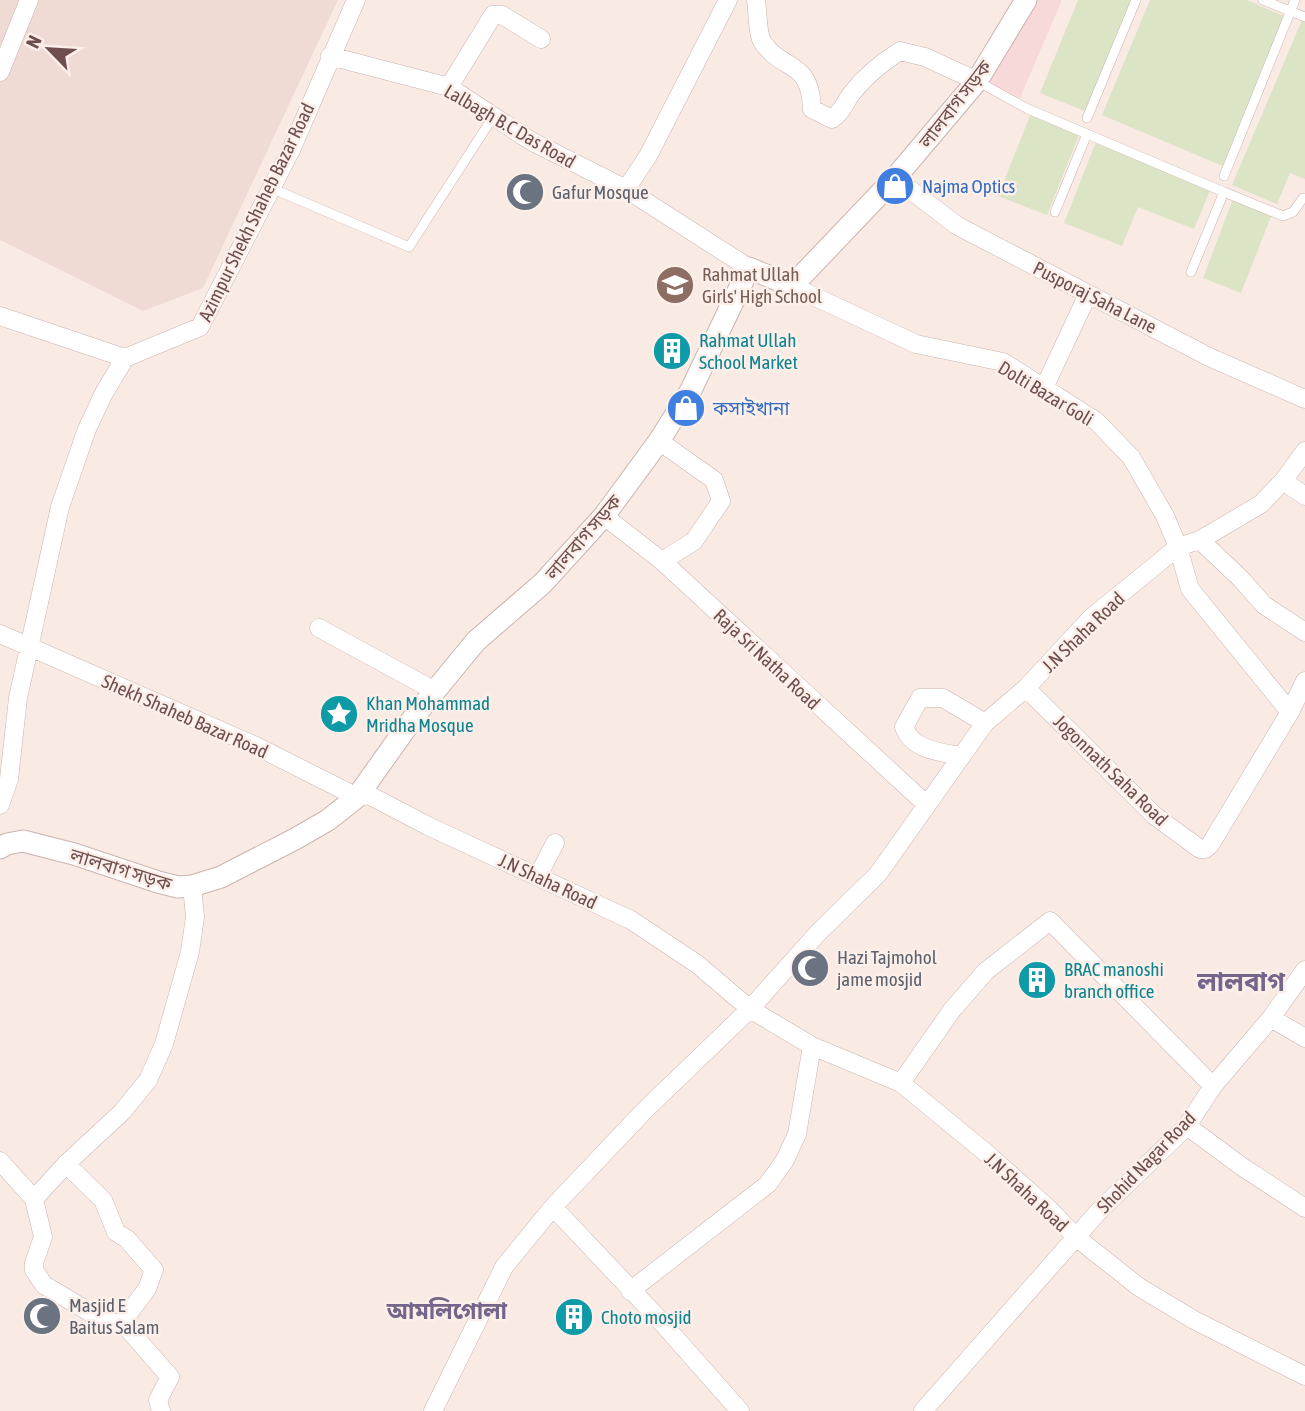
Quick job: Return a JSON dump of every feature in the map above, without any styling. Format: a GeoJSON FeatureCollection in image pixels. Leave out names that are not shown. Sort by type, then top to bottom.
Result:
{"type":"FeatureCollection","features":[{"type":"Feature","properties":{"kind":"street"},"geometry":{"type":"LineString","coordinates":[[0,72],[29,0]]}},
{"type":"Feature","properties":{"kind":"street","name":"Azimpur Shekh Shaheb Bazar Road"},"geometry":{"type":"LineString","coordinates":[[125,358],[200,327],[291,150],[356,0]]}},
{"type":"Feature","properties":{"kind":"street"},"geometry":{"type":"LineString","coordinates":[[626,189],[648,156],[728,0]]}},
{"type":"Feature","properties":{"kind":"street"},"geometry":{"type":"LineString","coordinates":[[756,0],[762,41],[777,56],[798,69],[811,89],[812,109],[832,119],[840,114],[850,95],[875,66],[900,51],[925,57],[977,81]]}},
{"type":"Feature","properties":{"kind":"street","name":"লালবাগ সড়ক"},"geometry":{"type":"LineString","coordinates":[[792,286],[895,178],[977,81],[1026,0]]}},
{"type":"Feature","properties":{"kind":"street"},"geometry":{"type":"LineString","coordinates":[[449,87],[493,15],[502,15],[541,39]]}},
{"type":"Feature","properties":{"kind":"street","name":"Lalbagh B.C Das Road"},"geometry":{"type":"LineString","coordinates":[[330,56],[449,87],[530,141],[626,189],[749,268]]}},
{"type":"Feature","properties":{"kind":"street","name":"Pusporaj Saha Lane"},"geometry":{"type":"LineString","coordinates":[[895,178],[956,225],[1209,357],[1305,398]]}},
{"type":"Feature","properties":{"kind":"street"},"geometry":{"type":"LineString","coordinates":[[749,268],[792,286]]}},
{"type":"Feature","properties":{"kind":"street","name":"লালবাগ সড়ক"},"geometry":{"type":"LineString","coordinates":[[0,848],[23,841],[75,854],[158,882],[178,887],[192,886],[221,877],[295,839],[363,796],[435,691],[476,641],[543,583],[604,516],[659,441],[691,390],[749,268]]}},
{"type":"Feature","properties":{"kind":"street","name":"Dolti Bazar Goli"},"geometry":{"type":"LineString","coordinates":[[792,286],[916,344],[1003,362],[1096,421],[1131,457],[1166,516],[1190,589],[1290,712]]}},
{"type":"Feature","properties":{"kind":"street"},"geometry":{"type":"LineString","coordinates":[[1044,388],[1088,294]]}},
{"type":"Feature","properties":{"kind":"street"},"geometry":{"type":"LineString","coordinates":[[0,316],[125,358],[87,429],[60,507],[18,698],[9,779],[0,805]]}},
{"type":"Feature","properties":{"kind":"street"},"geometry":{"type":"LineString","coordinates":[[659,441],[714,480],[721,501],[694,541],[662,561]]}},
{"type":"Feature","properties":{"kind":"street"},"geometry":{"type":"LineString","coordinates":[[1178,547],[1200,540],[1261,505],[1305,452]]}},
{"type":"Feature","properties":{"kind":"street"},"geometry":{"type":"LineString","coordinates":[[1283,481],[1305,496]]}},
{"type":"Feature","properties":{"kind":"street","name":"Raja Sri Natha Road"},"geometry":{"type":"LineString","coordinates":[[604,516],[662,561],[928,805]]}},
{"type":"Feature","properties":{"kind":"street"},"geometry":{"type":"LineString","coordinates":[[1200,540],[1264,605],[1305,632]]}},
{"type":"Feature","properties":{"kind":"street","name":"J.N Shaha Road"},"geometry":{"type":"LineString","coordinates":[[433,1411],[504,1267],[553,1208],[645,1110],[750,1009],[817,934],[878,874],[985,723],[1026,688],[1092,617],[1178,547]]}},
{"type":"Feature","properties":{"kind":"street"},"geometry":{"type":"LineString","coordinates":[[319,628],[435,691]]}},
{"type":"Feature","properties":{"kind":"street","name":"Shekh Shaheb Bazar Road"},"geometry":{"type":"LineString","coordinates":[[0,634],[363,796]]}},
{"type":"Feature","properties":{"kind":"street"},"geometry":{"type":"LineString","coordinates":[[1290,712],[1305,681]]}},
{"type":"Feature","properties":{"kind":"street","name":"Jogonnath Saha Road"},"geometry":{"type":"LineString","coordinates":[[1026,688],[1155,816],[1200,849],[1210,845],[1290,712]]}},
{"type":"Feature","properties":{"kind":"street"},"geometry":{"type":"LineString","coordinates":[[960,756],[923,748],[906,734],[904,727],[920,698],[943,698],[985,723]]}},
{"type":"Feature","properties":{"kind":"street","name":"J.N Shaha Road"},"geometry":{"type":"LineString","coordinates":[[363,796],[631,920],[697,964],[750,1009],[812,1046],[901,1083],[994,1160],[1077,1238],[1139,1287],[1194,1320],[1305,1376]]}},
{"type":"Feature","properties":{"kind":"street"},"geometry":{"type":"LineString","coordinates":[[538,876],[555,843]]}},
{"type":"Feature","properties":{"kind":"street"},"geometry":{"type":"LineString","coordinates":[[34,1199],[66,1164],[122,1112],[148,1080],[164,1044],[190,952],[195,917],[192,886]]}},
{"type":"Feature","properties":{"kind":"street"},"geometry":{"type":"LineString","coordinates":[[901,1083],[952,1010],[986,971],[1050,921],[1213,1086]]}},
{"type":"Feature","properties":{"kind":"street","name":"Shohid Nagar Road"},"geometry":{"type":"LineString","coordinates":[[933,1408],[1098,1212],[1187,1126],[1213,1086],[1271,1018],[1305,970]]}},
{"type":"Feature","properties":{"kind":"street"},"geometry":{"type":"LineString","coordinates":[[1271,1018],[1305,1038]]}},
{"type":"Feature","properties":{"kind":"street"},"geometry":{"type":"LineString","coordinates":[[630,1291],[768,1184],[785,1160],[797,1134],[812,1046]]}},
{"type":"Feature","properties":{"kind":"street"},"geometry":{"type":"LineString","coordinates":[[1187,1126],[1305,1208]]}},
{"type":"Feature","properties":{"kind":"street"},"geometry":{"type":"LineString","coordinates":[[0,1161],[34,1199],[43,1237],[34,1262],[37,1275],[44,1284],[88,1312],[108,1323],[122,1322],[147,1289],[154,1270],[127,1239],[116,1232],[103,1200],[66,1164]]}},
{"type":"Feature","properties":{"kind":"street"},"geometry":{"type":"LineString","coordinates":[[553,1208],[656,1316],[740,1411]]}},
{"type":"Feature","properties":{"kind":"street"},"geometry":{"type":"LineString","coordinates":[[122,1322],[170,1377],[158,1400],[161,1411]]}},
{"type":"Feature","properties":{"kind":"lane"},"geometry":{"type":"LineString","coordinates":[[1087,118],[1136,0]]}},
{"type":"Feature","properties":{"kind":"lane"},"geometry":{"type":"LineString","coordinates":[[1263,0],[1305,17]]}},
{"type":"Feature","properties":{"kind":"lane"},"geometry":{"type":"LineString","coordinates":[[1224,176],[1295,0]]}},
{"type":"Feature","properties":{"kind":"lane"},"geometry":{"type":"LineString","coordinates":[[977,81],[1028,109],[1224,192],[1288,216],[1305,198]]}},
{"type":"Feature","properties":{"kind":"lane"},"geometry":{"type":"LineString","coordinates":[[271,188],[409,247],[493,117]]}},
{"type":"Feature","properties":{"kind":"lane"},"geometry":{"type":"LineString","coordinates":[[1055,212],[1087,134]]}},
{"type":"Feature","properties":{"kind":"lane"},"geometry":{"type":"LineString","coordinates":[[1191,272],[1224,192]]}},
{"type":"Feature","properties":{"kind":"shaded area"},"geometry":{"type":"Polygon","coordinates":[[[0,0],[338,0],[203,288],[143,311],[0,240],[0,0]]]}},
{"type":"Feature","properties":{"kind":"shaded area"},"geometry":{"type":"Polygon","coordinates":[[[1032,0],[1062,0],[1020,98],[986,80],[1032,0]]]}},
{"type":"Feature","properties":{"kind":"green space"},"geometry":{"type":"Polygon","coordinates":[[[1078,0],[1138,0],[1092,114],[1040,93],[1078,0]]]}},
{"type":"Feature","properties":{"kind":"green space"},"geometry":{"type":"Polygon","coordinates":[[[1150,0],[1247,0],[1288,18],[1225,167],[1102,115],[1150,0]]]}},
{"type":"Feature","properties":{"kind":"green space"},"geometry":{"type":"Polygon","coordinates":[[[1302,20],[1305,22],[1305,179],[1290,173],[1277,204],[1232,185],[1302,20]]]}},
{"type":"Feature","properties":{"kind":"green space"},"geometry":{"type":"Polygon","coordinates":[[[1031,113],[1080,133],[1047,215],[998,196],[1031,113]]]}},
{"type":"Feature","properties":{"kind":"green space"},"geometry":{"type":"Polygon","coordinates":[[[1096,142],[1211,188],[1194,229],[1138,207],[1122,246],[1064,223],[1096,142]]]}},
{"type":"Feature","properties":{"kind":"green space"},"geometry":{"type":"Polygon","coordinates":[[[1233,199],[1272,214],[1241,293],[1203,278],[1233,199]]]}},
{"type":"Feature","properties":{"kind":"place","name":"Najma Optics"},"geometry":{"type":"Point","coordinates":[895,186]}},
{"type":"Feature","properties":{"kind":"place","name":"Gafur Mosque"},"geometry":{"type":"Point","coordinates":[525,192]}},
{"type":"Feature","properties":{"kind":"place","name":"Rahmat Ullah Girls' High School"},"geometry":{"type":"Point","coordinates":[675,285]}},
{"type":"Feature","properties":{"kind":"place","name":"Rahmat Ullah School Market"},"geometry":{"type":"Point","coordinates":[672,351]}},
{"type":"Feature","properties":{"kind":"place","name":"কসাইখানা"},"geometry":{"type":"Point","coordinates":[686,408]}},
{"type":"Feature","properties":{"kind":"place","name":"Khan Mohammad Mridha Mosque"},"geometry":{"type":"Point","coordinates":[339,714]}},
{"type":"Feature","properties":{"kind":"place","name":"Hazi Tajmohol jame mosjid"},"geometry":{"type":"Point","coordinates":[810,968]}},
{"type":"Feature","properties":{"kind":"place","name":"BRAC manoshi branch office"},"geometry":{"type":"Point","coordinates":[1037,980]}},
{"type":"Feature","properties":{"kind":"place","name":"Masjid E Baitus Salam"},"geometry":{"type":"Point","coordinates":[42,1316]}},
{"type":"Feature","properties":{"kind":"place","name":"Choto mosjid"},"geometry":{"type":"Point","coordinates":[574,1317]}},
{"type":"Feature","properties":{"kind":"district","name":"লালবাগ"},"geometry":{"type":"Point","coordinates":[1241,982]}},
{"type":"Feature","properties":{"kind":"district","name":"আমলিগোলা"},"geometry":{"type":"Point","coordinates":[447,1311]}}]}
